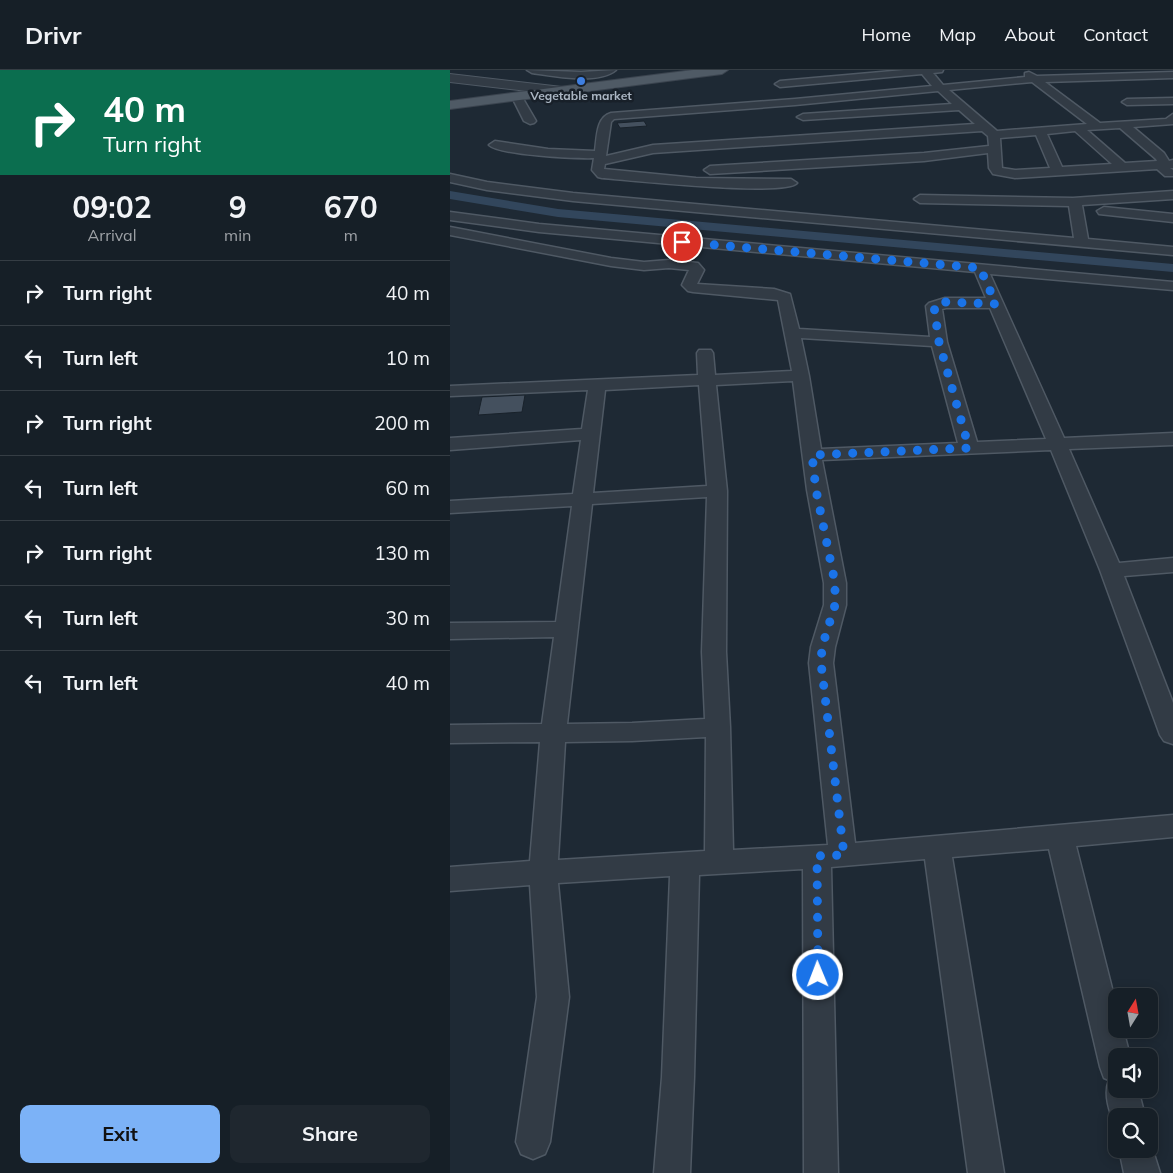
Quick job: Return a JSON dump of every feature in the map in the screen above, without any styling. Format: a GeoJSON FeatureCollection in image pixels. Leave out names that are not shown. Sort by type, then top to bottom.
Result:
{"type":"FeatureCollection","features":[{"type":"Feature","properties":{"kind":"main road"},"geometry":{"type":"LineString","coordinates":[[450,105],[722,70]]}},
{"type":"Feature","properties":{"kind":"street"},"geometry":{"type":"LineString","coordinates":[[532,70],[572,75],[598,74],[611,70]]}},
{"type":"Feature","properties":{"kind":"street"},"geometry":{"type":"LineString","coordinates":[[585,70],[622,84]]}},
{"type":"Feature","properties":{"kind":"street"},"geometry":{"type":"LineString","coordinates":[[808,139],[803,117],[795,102],[777,80],[942,70]]}},
{"type":"Feature","properties":{"kind":"street"},"geometry":{"type":"LineString","coordinates":[[1022,70],[1099,127]]}},
{"type":"Feature","properties":{"kind":"street"},"geometry":{"type":"LineString","coordinates":[[925,71],[940,88],[990,131],[996,149],[993,164],[997,171],[1015,174],[1168,165]]}},
{"type":"Feature","properties":{"kind":"street"},"geometry":{"type":"LineString","coordinates":[[869,73],[884,93]]}},
{"type":"Feature","properties":{"kind":"street"},"geometry":{"type":"LineString","coordinates":[[792,183],[752,185],[685,182],[602,174],[598,170],[606,121],[611,116],[795,102],[1033,79],[1163,74],[1173,82]]}},
{"type":"Feature","properties":{"kind":"street"},"geometry":{"type":"LineString","coordinates":[[450,78],[562,91]]}},
{"type":"Feature","properties":{"kind":"street"},"geometry":{"type":"LineString","coordinates":[[1049,91],[1068,91]]}},
{"type":"Feature","properties":{"kind":"street"},"geometry":{"type":"LineString","coordinates":[[517,97],[530,121]]}},
{"type":"Feature","properties":{"kind":"street"},"geometry":{"type":"LineString","coordinates":[[1127,102],[1173,101]]}},
{"type":"Feature","properties":{"kind":"street"},"geometry":{"type":"LineString","coordinates":[[803,117],[961,107]]}},
{"type":"Feature","properties":{"kind":"street"},"geometry":{"type":"LineString","coordinates":[[495,145],[558,155],[601,157],[653,149],[808,139],[990,131],[1040,132],[1172,120]]}},
{"type":"Feature","properties":{"kind":"street"},"geometry":{"type":"LineString","coordinates":[[1123,124],[1164,160],[1173,178]]}},
{"type":"Feature","properties":{"kind":"street"},"geometry":{"type":"LineString","coordinates":[[1079,129],[1122,167]]}},
{"type":"Feature","properties":{"kind":"street"},"geometry":{"type":"LineString","coordinates":[[1040,132],[1057,171]]}},
{"type":"Feature","properties":{"kind":"street"},"geometry":{"type":"LineString","coordinates":[[653,149],[678,160]]}},
{"type":"Feature","properties":{"kind":"street"},"geometry":{"type":"LineString","coordinates":[[685,182],[683,172],[827,164],[996,149]]}},
{"type":"Feature","properties":{"kind":"street"},"geometry":{"type":"LineString","coordinates":[[827,164],[833,175]]}},
{"type":"Feature","properties":{"kind":"street"},"geometry":{"type":"LineString","coordinates":[[450,178],[487,186],[566,197],[1173,252]]}},
{"type":"Feature","properties":{"kind":"street"},"geometry":{"type":"LineString","coordinates":[[1075,205],[1173,194]]}},
{"type":"Feature","properties":{"kind":"street"},"geometry":{"type":"LineString","coordinates":[[920,199],[1075,205],[1173,218]]}},
{"type":"Feature","properties":{"kind":"street"},"geometry":{"type":"LineString","coordinates":[[1075,205],[1082,244]]}},
{"type":"Feature","properties":{"kind":"street"},"geometry":{"type":"LineString","coordinates":[[450,216],[539,228],[1173,286]]}},
{"type":"Feature","properties":{"kind":"street"},"geometry":{"type":"LineString","coordinates":[[450,231],[611,262],[644,266],[669,264],[693,266],[697,270],[690,284],[693,288],[774,294],[785,297],[800,376],[816,490],[835,583],[835,605],[822,647],[821,663],[830,855],[821,1173]]}},
{"type":"Feature","properties":{"kind":"street"},"geometry":{"type":"LineString","coordinates":[[980,268],[1058,444],[1111,570],[1173,734]]}},
{"type":"Feature","properties":{"kind":"street"},"geometry":{"type":"LineString","coordinates":[[969,448],[939,342],[934,306],[937,304],[996,304]]}},
{"type":"Feature","properties":{"kind":"street"},"geometry":{"type":"LineString","coordinates":[[792,333],[939,342]]}},
{"type":"Feature","properties":{"kind":"street"},"geometry":{"type":"LineString","coordinates":[[705,353],[717,491],[714,652],[718,727],[719,862]]}},
{"type":"Feature","properties":{"kind":"street"},"geometry":{"type":"LineString","coordinates":[[450,391],[800,376]]}},
{"type":"Feature","properties":{"kind":"street"},"geometry":{"type":"LineString","coordinates":[[533,1142],[553,997],[543,872],[553,733],[597,384]]}},
{"type":"Feature","properties":{"kind":"street"},"geometry":{"type":"LineString","coordinates":[[450,444],[591,434]]}},
{"type":"Feature","properties":{"kind":"street"},"geometry":{"type":"LineString","coordinates":[[812,455],[1173,439]]}},
{"type":"Feature","properties":{"kind":"street"},"geometry":{"type":"LineString","coordinates":[[450,507],[717,491]]}},
{"type":"Feature","properties":{"kind":"street"},"geometry":{"type":"LineString","coordinates":[[1111,570],[1173,565]]}},
{"type":"Feature","properties":{"kind":"street"},"geometry":{"type":"LineString","coordinates":[[450,631],[566,629]]}},
{"type":"Feature","properties":{"kind":"street"},"geometry":{"type":"LineString","coordinates":[[450,734],[632,732],[718,727]]}},
{"type":"Feature","properties":{"kind":"street"},"geometry":{"type":"LineString","coordinates":[[450,879],[937,848],[1060,837],[1171,830]]}},
{"type":"Feature","properties":{"kind":"street"},"geometry":{"type":"LineString","coordinates":[[1060,837],[1111,1048]]}},
{"type":"Feature","properties":{"kind":"street"},"geometry":{"type":"LineString","coordinates":[[937,848],[986,1173]]}},
{"type":"Feature","properties":{"kind":"street"},"geometry":{"type":"LineString","coordinates":[[672,1173],[678,1077],[685,864]]}},
{"type":"Feature","properties":{"kind":"street"},"geometry":{"type":"LineString","coordinates":[[1138,1158],[1142,1173]]}},
{"type":"Feature","properties":{"kind":"building"},"geometry":{"type":"Polygon","coordinates":[[[644,121],[647,126],[620,128],[617,123],[644,121]]]}},
{"type":"Feature","properties":{"kind":"building"},"geometry":{"type":"Polygon","coordinates":[[[525,395],[522,412],[478,415],[482,397],[525,395]]]}},
{"type":"Feature","properties":{"kind":"waterway"},"geometry":{"type":"LineString","coordinates":[[450,195],[558,213],[1173,268]]}},
{"type":"Feature","properties":{"kind":"place","name":"Vegetable market"},"geometry":{"type":"Point","coordinates":[581,81]}},
{"type":"Feature","properties":{"kind":"route"},"geometry":{"type":"LineString","coordinates":[[682,242],[980,268],[996,304],[945,302],[934,306],[939,342],[969,448],[812,455],[816,490],[835,583],[835,605],[822,647],[821,663],[828,740],[844,855],[817,856],[818,975]]}}]}
